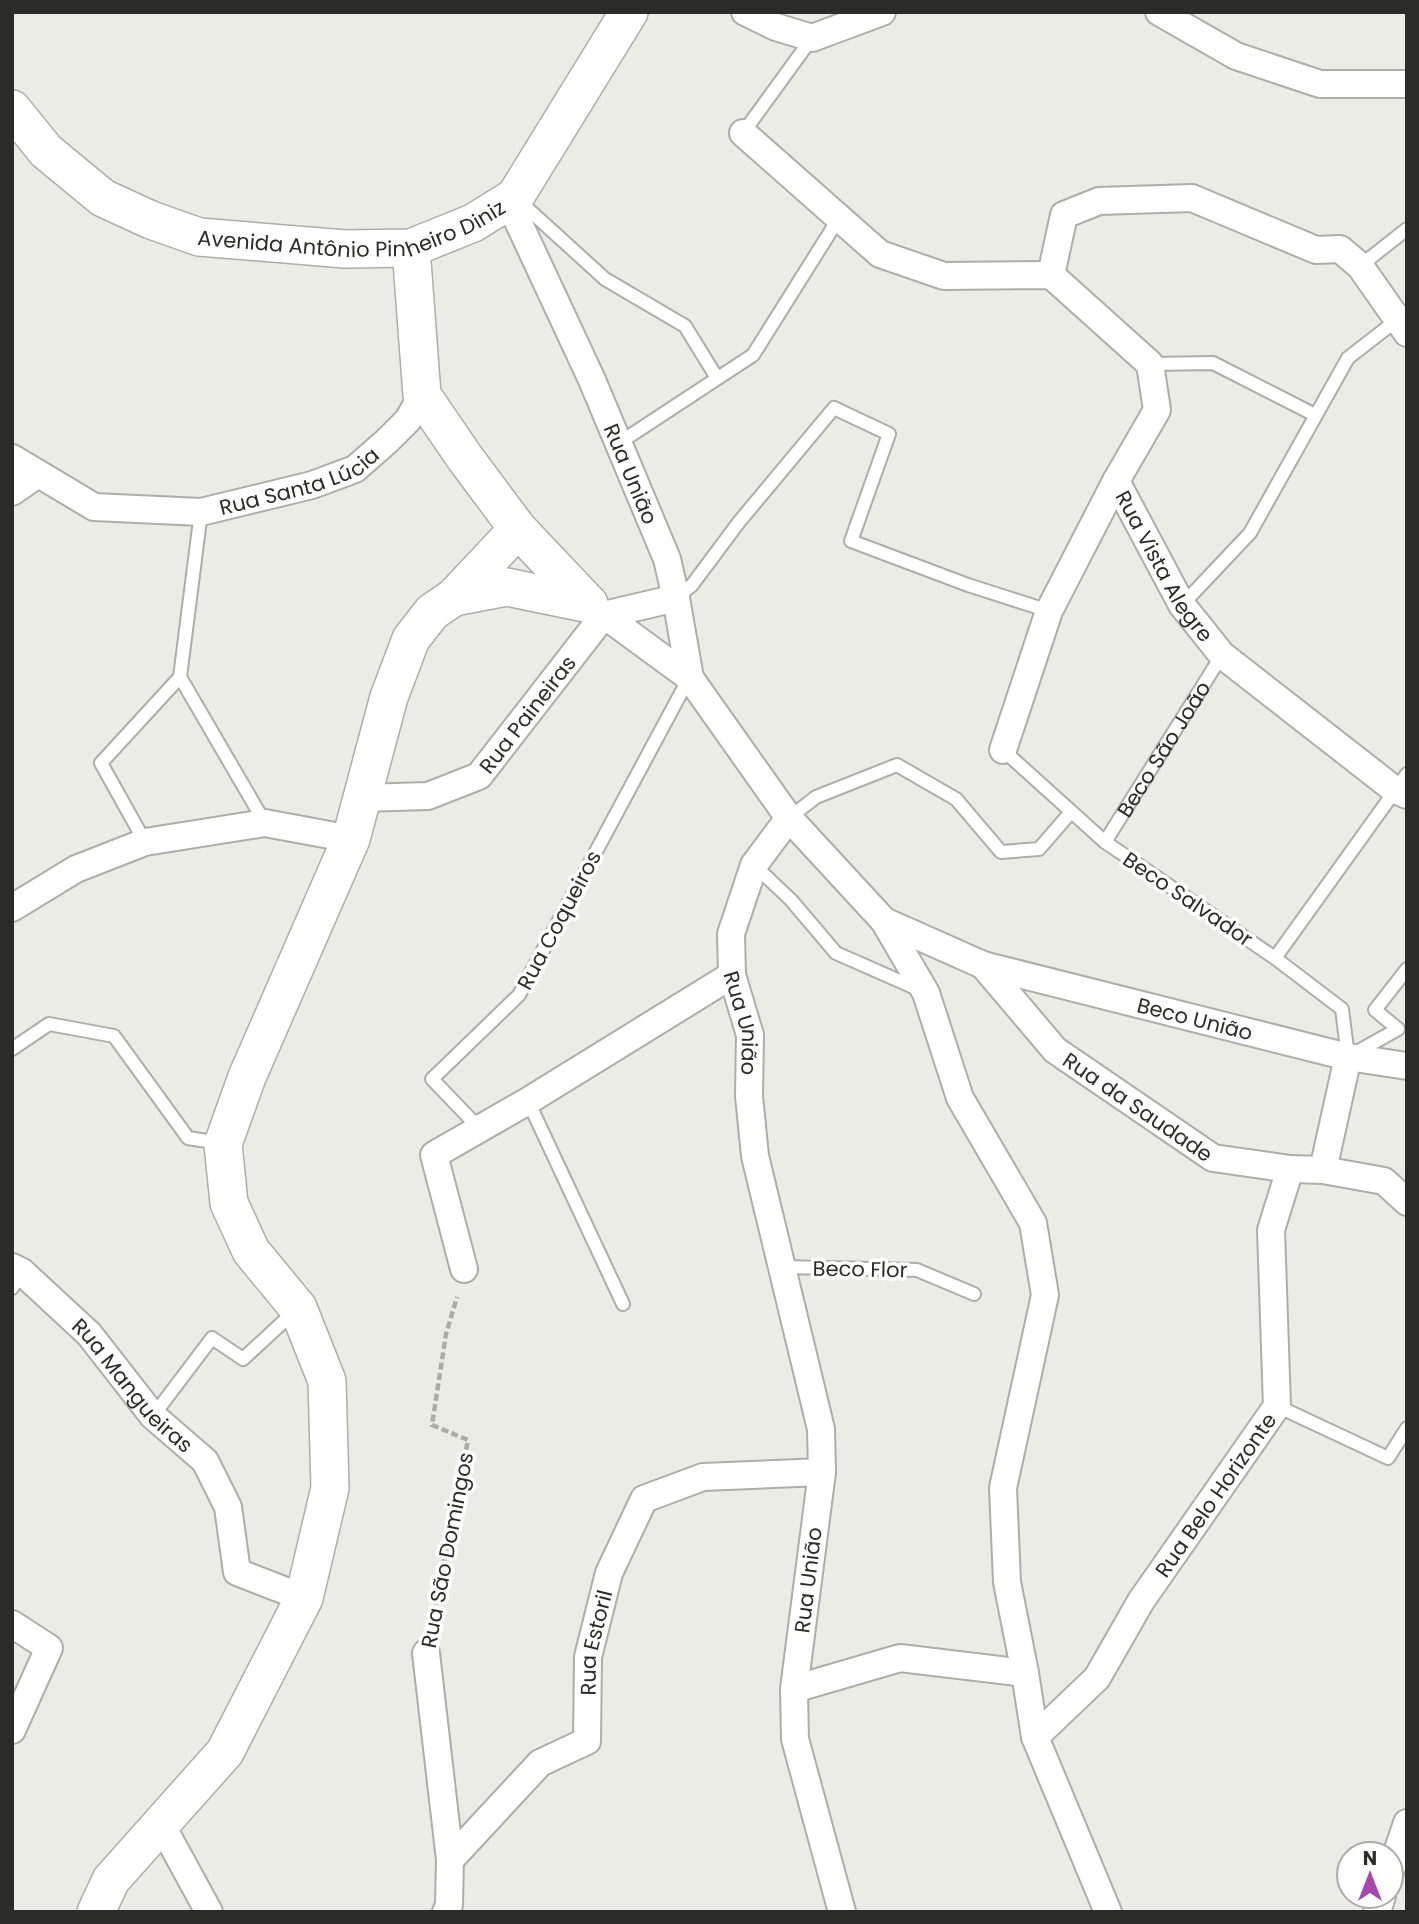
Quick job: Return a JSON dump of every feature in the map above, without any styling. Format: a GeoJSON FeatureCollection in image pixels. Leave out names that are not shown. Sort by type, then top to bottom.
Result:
{"type":"FeatureCollection","features":[{"type":"Feature","properties":{"kind":"street","name":"Avenida Antônio Pinheiro Diniz"},"geometry":{"type":"LineString","coordinates":[[12,109],[46,151],[103,198],[151,220],[199,237],[345,249],[411,248],[473,223],[512,199],[629,12]]}},
{"type":"Feature","properties":{"kind":"street"},"geometry":{"type":"LineString","coordinates":[[745,12],[776,27],[812,38],[882,12]]}},
{"type":"Feature","properties":{"kind":"street"},"geometry":{"type":"LineString","coordinates":[[1158,12],[1236,56],[1320,84],[1407,84]]}},
{"type":"Feature","properties":{"kind":"street"},"geometry":{"type":"LineString","coordinates":[[743,133],[880,254],[944,276],[1051,275],[1150,364]]}},
{"type":"Feature","properties":{"kind":"street"},"geometry":{"type":"LineString","coordinates":[[1051,275],[1064,215],[1099,201],[1192,198],[1316,250],[1340,249],[1360,266],[1402,326]]}},
{"type":"Feature","properties":{"kind":"street","name":"Rua União"},"geometry":{"type":"LineString","coordinates":[[512,199],[667,559],[690,678],[789,818],[754,865],[731,934],[732,975],[750,1035],[749,1096],[755,1156],[821,1429],[822,1472],[794,1689],[795,1739],[842,1912]]}},
{"type":"Feature","properties":{"kind":"street"},"geometry":{"type":"LineString","coordinates":[[411,248],[422,395],[518,529],[597,609],[690,678]]}},
{"type":"Feature","properties":{"kind":"street","name":"Rua Vista Alegre"},"geometry":{"type":"LineString","coordinates":[[1150,364],[1157,410],[1116,481],[1182,605],[1222,654],[1403,786]]}},
{"type":"Feature","properties":{"kind":"street","name":"Rua Santa Lúcia"},"geometry":{"type":"LineString","coordinates":[[12,458],[93,507],[201,512],[313,485],[355,469],[408,420],[422,395]]}},
{"type":"Feature","properties":{"kind":"street"},"geometry":{"type":"LineString","coordinates":[[12,492],[38,474]]}},
{"type":"Feature","properties":{"kind":"street"},"geometry":{"type":"LineString","coordinates":[[1003,750],[1049,611],[1116,481]]}},
{"type":"Feature","properties":{"kind":"street"},"geometry":{"type":"LineString","coordinates":[[96,1912],[111,1880],[225,1752],[304,1598],[330,1488],[327,1381],[298,1308],[251,1251],[229,1203],[223,1144],[247,1077],[351,839],[389,697],[411,639],[432,612],[454,597],[518,529]]}},
{"type":"Feature","properties":{"kind":"street"},"geometry":{"type":"LineString","coordinates":[[454,597],[507,587],[597,609],[676,598]]}},
{"type":"Feature","properties":{"kind":"street","name":"Rua Paineiras"},"geometry":{"type":"LineString","coordinates":[[363,798],[428,796],[479,776],[597,609]]}},
{"type":"Feature","properties":{"kind":"street"},"geometry":{"type":"LineString","coordinates":[[789,818],[884,921],[926,993],[960,1098],[1034,1223],[1045,1296],[1003,1488],[1007,1582],[1035,1737],[1108,1912]]}},
{"type":"Feature","properties":{"kind":"street"},"geometry":{"type":"LineString","coordinates":[[12,908],[76,869],[145,842],[265,823],[351,839]]}},
{"type":"Feature","properties":{"kind":"street","name":"Beco União"},"geometry":{"type":"LineString","coordinates":[[884,921],[983,965],[1348,1057],[1407,1066]]}},
{"type":"Feature","properties":{"kind":"street","name":"Rua da Saudade"},"geometry":{"type":"LineString","coordinates":[[983,965],[1055,1050],[1213,1158],[1290,1169],[1323,1170],[1384,1181],[1407,1202]]}},
{"type":"Feature","properties":{"kind":"street"},"geometry":{"type":"LineString","coordinates":[[464,1269],[434,1155],[528,1101],[732,975]]}},
{"type":"Feature","properties":{"kind":"street"},"geometry":{"type":"LineString","coordinates":[[1323,1170],[1348,1057]]}},
{"type":"Feature","properties":{"kind":"street","name":"Rua Belo Horizonte"},"geometry":{"type":"LineString","coordinates":[[1035,1737],[1097,1678],[1142,1601],[1277,1406],[1271,1230],[1290,1169]]}},
{"type":"Feature","properties":{"kind":"street","name":"Rua Mangueiras"},"geometry":{"type":"LineString","coordinates":[[15,1275],[89,1334],[153,1416],[205,1461],[228,1507],[237,1572],[304,1598]]}},
{"type":"Feature","properties":{"kind":"street","name":"Rua Estoril"},"geometry":{"type":"LineString","coordinates":[[450,1860],[540,1763],[587,1741],[588,1657],[609,1573],[643,1499],[704,1477],[822,1472]]}},
{"type":"Feature","properties":{"kind":"street"},"geometry":{"type":"LineString","coordinates":[[12,1624],[49,1648],[12,1730]]}},
{"type":"Feature","properties":{"kind":"street","name":"Rua São Domingos"},"geometry":{"type":"LineString","coordinates":[[426,1653],[450,1860]]}},
{"type":"Feature","properties":{"kind":"street"},"geometry":{"type":"LineString","coordinates":[[794,1689],[900,1658],[1025,1673]]}},
{"type":"Feature","properties":{"kind":"street"},"geometry":{"type":"LineString","coordinates":[[1401,1840],[1407,1823]]}},
{"type":"Feature","properties":{"kind":"street"},"geometry":{"type":"LineString","coordinates":[[161,1824],[209,1912]]}},
{"type":"Feature","properties":{"kind":"street"},"geometry":{"type":"LineString","coordinates":[[446,1912],[449,1905],[450,1860]]}},
{"type":"Feature","properties":{"kind":"lane"},"geometry":{"type":"LineString","coordinates":[[743,133],[812,38]]}},
{"type":"Feature","properties":{"kind":"lane"},"geometry":{"type":"LineString","coordinates":[[512,199],[605,279],[685,326],[718,377]]}},
{"type":"Feature","properties":{"kind":"lane"},"geometry":{"type":"LineString","coordinates":[[619,443],[752,355],[839,218]]}},
{"type":"Feature","properties":{"kind":"lane"},"geometry":{"type":"LineString","coordinates":[[1360,266],[1407,229]]}},
{"type":"Feature","properties":{"kind":"lane"},"geometry":{"type":"LineString","coordinates":[[1182,605],[1250,533],[1348,358],[1402,326]]}},
{"type":"Feature","properties":{"kind":"lane"},"geometry":{"type":"LineString","coordinates":[[1150,364],[1213,363],[1315,415]]}},
{"type":"Feature","properties":{"kind":"lane"},"geometry":{"type":"LineString","coordinates":[[676,598],[692,585],[739,522],[834,408],[889,434],[851,541],[968,585],[1049,611]]}},
{"type":"Feature","properties":{"kind":"lane"},"geometry":{"type":"LineString","coordinates":[[145,842],[101,763],[180,677],[201,512]]}},
{"type":"Feature","properties":{"kind":"lane","name":"Beco São João"},"geometry":{"type":"LineString","coordinates":[[1105,842],[1222,654]]}},
{"type":"Feature","properties":{"kind":"lane"},"geometry":{"type":"LineString","coordinates":[[180,677],[265,823]]}},
{"type":"Feature","properties":{"kind":"lane","name":"Rua Coqueiros"},"geometry":{"type":"LineString","coordinates":[[480,1129],[432,1079],[519,995],[690,678]]}},
{"type":"Feature","properties":{"kind":"lane","name":"Beco Salvador"},"geometry":{"type":"LineString","coordinates":[[1003,750],[1105,842],[1275,958],[1342,1009],[1348,1057]]}},
{"type":"Feature","properties":{"kind":"lane"},"geometry":{"type":"LineString","coordinates":[[789,818],[816,797],[897,765],[956,799],[1001,852],[1039,849],[1071,812]]}},
{"type":"Feature","properties":{"kind":"lane"},"geometry":{"type":"LineString","coordinates":[[1275,958],[1403,786]]}},
{"type":"Feature","properties":{"kind":"lane"},"geometry":{"type":"LineString","coordinates":[[754,865],[791,900],[836,953],[926,993]]}},
{"type":"Feature","properties":{"kind":"lane"},"geometry":{"type":"LineString","coordinates":[[1348,1057],[1398,1029],[1375,1010],[1407,969]]}},
{"type":"Feature","properties":{"kind":"lane"},"geometry":{"type":"LineString","coordinates":[[12,1049],[49,1024],[114,1036],[188,1138],[223,1144]]}},
{"type":"Feature","properties":{"kind":"lane"},"geometry":{"type":"LineString","coordinates":[[528,1101],[623,1304]]}},
{"type":"Feature","properties":{"kind":"lane","name":"Beco Flor"},"geometry":{"type":"LineString","coordinates":[[782,1267],[917,1270],[974,1294]]}},
{"type":"Feature","properties":{"kind":"lane"},"geometry":{"type":"LineString","coordinates":[[153,1416],[212,1338],[243,1359],[298,1308]]}},
{"type":"Feature","properties":{"kind":"lane"},"geometry":{"type":"LineString","coordinates":[[1277,1406],[1388,1458],[1407,1428]]}},
{"type":"Feature","properties":{"kind":"path","name":"Rua São Domingos"},"geometry":{"type":"LineString","coordinates":[[426,1653],[468,1440],[432,1426],[446,1334],[464,1269]]}}]}
